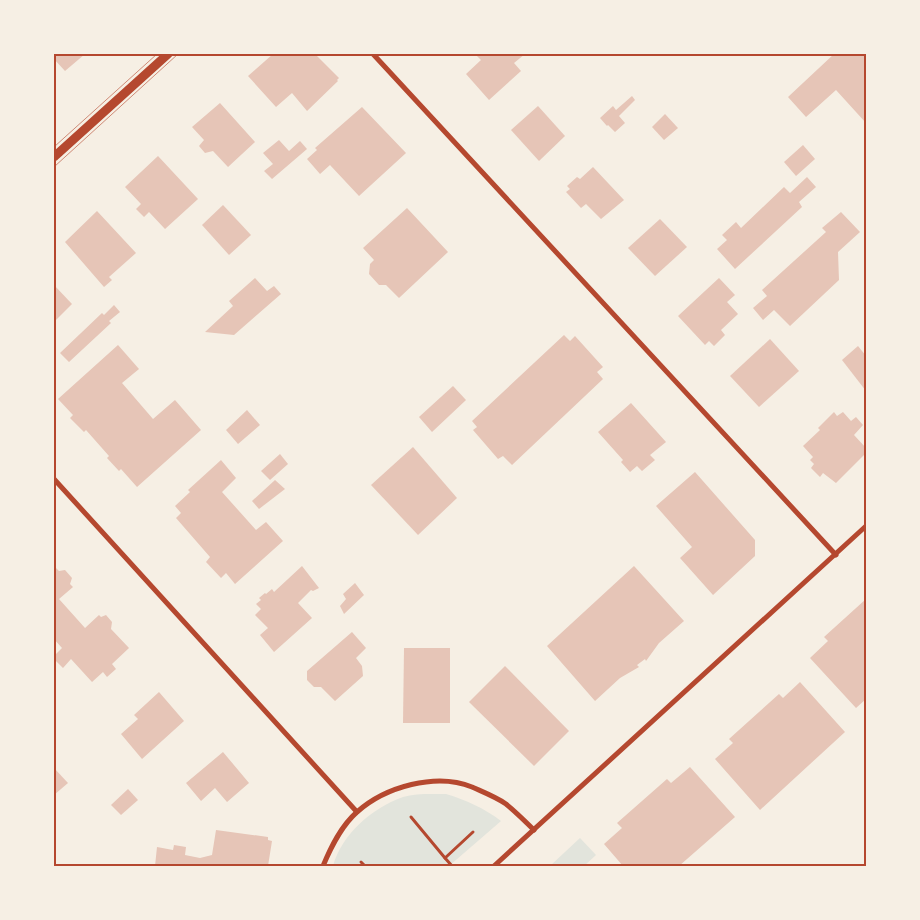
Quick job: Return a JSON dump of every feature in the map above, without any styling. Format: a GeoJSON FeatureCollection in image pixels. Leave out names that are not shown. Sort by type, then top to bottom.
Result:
{"type":"FeatureCollection","features":[{"type":"Feature","properties":{"kind":"street"},"geometry":{"type":"LineString","coordinates":[[54,157],[168,54]]}},
{"type":"Feature","properties":{"kind":"street"},"geometry":{"type":"LineString","coordinates":[[373,54],[836,554]]}},
{"type":"Feature","properties":{"kind":"street"},"geometry":{"type":"LineString","coordinates":[[54,478],[357,812]]}},
{"type":"Feature","properties":{"kind":"street"},"geometry":{"type":"LineString","coordinates":[[494,866],[866,526]]}},
{"type":"Feature","properties":{"kind":"street"},"geometry":{"type":"LineString","coordinates":[[323,866],[335,839],[357,812],[385,793],[418,783],[444,782],[470,786],[505,803],[534,830]]}},
{"type":"Feature","properties":{"kind":"path"},"geometry":{"type":"LineString","coordinates":[[411,817],[452,866]]}},
{"type":"Feature","properties":{"kind":"path"},"geometry":{"type":"LineString","coordinates":[[445,858],[473,832]]}},
{"type":"Feature","properties":{"kind":"path"},"geometry":{"type":"LineString","coordinates":[[361,862],[365,866]]}},
{"type":"Feature","properties":{"kind":"shaded area"},"geometry":{"type":"Polygon","coordinates":[[[424,794],[446,794],[475,805],[501,821],[449,866],[333,866],[343,843],[351,833],[380,808],[403,797],[424,794]]]}},
{"type":"Feature","properties":{"kind":"shaded area"},"geometry":{"type":"Polygon","coordinates":[[[580,838],[596,855],[584,866],[550,866],[580,838]]]}},
{"type":"Feature","properties":{"kind":"building"},"geometry":{"type":"Polygon","coordinates":[[[54,54],[85,54],[65,71],[54,59],[54,54]]]}},
{"type":"Feature","properties":{"kind":"building"},"geometry":{"type":"Polygon","coordinates":[[[273,54],[315,54],[339,78],[338,81],[307,111],[292,93],[276,107],[248,76],[273,54]]]}},
{"type":"Feature","properties":{"kind":"building"},"geometry":{"type":"Polygon","coordinates":[[[475,54],[525,54],[514,63],[521,71],[489,100],[466,74],[481,60],[475,54]]]}},
{"type":"Feature","properties":{"kind":"building"},"geometry":{"type":"Polygon","coordinates":[[[834,54],[866,54],[866,123],[836,90],[806,117],[788,97],[834,54]]]}},
{"type":"Feature","properties":{"kind":"building"},"geometry":{"type":"Polygon","coordinates":[[[632,96],[635,100],[619,116],[625,123],[615,132],[600,118],[613,106],[616,110],[632,96]]]}},
{"type":"Feature","properties":{"kind":"building"},"geometry":{"type":"Polygon","coordinates":[[[220,103],[255,142],[228,167],[213,151],[205,153],[199,146],[204,140],[192,127],[220,103]]]}},
{"type":"Feature","properties":{"kind":"building"},"geometry":{"type":"Polygon","coordinates":[[[538,106],[565,136],[539,161],[511,130],[538,106]]]}},
{"type":"Feature","properties":{"kind":"building"},"geometry":{"type":"Polygon","coordinates":[[[362,107],[406,153],[359,196],[330,165],[320,174],[307,159],[317,150],[315,148],[362,107]]]}},
{"type":"Feature","properties":{"kind":"building"},"geometry":{"type":"Polygon","coordinates":[[[665,114],[678,128],[664,140],[652,127],[665,114]]]}},
{"type":"Feature","properties":{"kind":"building"},"geometry":{"type":"Polygon","coordinates":[[[279,140],[289,151],[300,141],[307,149],[272,179],[264,171],[273,164],[263,153],[279,140]]]}},
{"type":"Feature","properties":{"kind":"building"},"geometry":{"type":"Polygon","coordinates":[[[803,145],[815,159],[796,176],[784,162],[803,145]]]}},
{"type":"Feature","properties":{"kind":"building"},"geometry":{"type":"Polygon","coordinates":[[[158,156],[198,199],[165,229],[149,212],[144,217],[136,209],[141,204],[125,187],[158,156]]]}},
{"type":"Feature","properties":{"kind":"building"},"geometry":{"type":"Polygon","coordinates":[[[593,167],[624,200],[601,219],[586,204],[581,208],[566,192],[570,189],[567,186],[577,177],[580,179],[593,167]]]}},
{"type":"Feature","properties":{"kind":"building"},"geometry":{"type":"Polygon","coordinates":[[[807,177],[816,187],[799,202],[802,207],[735,269],[717,249],[727,240],[722,235],[736,222],[741,228],[784,187],[790,193],[807,177]]]}},
{"type":"Feature","properties":{"kind":"building"},"geometry":{"type":"Polygon","coordinates":[[[223,205],[251,235],[229,255],[202,225],[223,205]]]}},
{"type":"Feature","properties":{"kind":"building"},"geometry":{"type":"Polygon","coordinates":[[[407,208],[448,252],[399,298],[386,285],[379,285],[369,274],[370,264],[374,260],[363,248],[407,208]]]}},
{"type":"Feature","properties":{"kind":"building"},"geometry":{"type":"Polygon","coordinates":[[[97,211],[136,253],[109,277],[112,280],[104,287],[65,242],[97,211]]]}},
{"type":"Feature","properties":{"kind":"building"},"geometry":{"type":"Polygon","coordinates":[[[841,212],[860,232],[838,252],[839,280],[790,326],[774,310],[763,320],[753,308],[767,296],[762,290],[826,232],[822,228],[841,212]]]}},
{"type":"Feature","properties":{"kind":"building"},"geometry":{"type":"Polygon","coordinates":[[[660,219],[687,247],[655,276],[628,248],[660,219]]]}},
{"type":"Feature","properties":{"kind":"building"},"geometry":{"type":"Polygon","coordinates":[[[255,278],[267,291],[274,286],[281,294],[234,335],[205,332],[233,306],[229,301],[255,278]]]}},
{"type":"Feature","properties":{"kind":"building"},"geometry":{"type":"Polygon","coordinates":[[[719,278],[735,295],[727,302],[738,314],[721,330],[725,335],[714,346],[709,341],[705,345],[678,316],[719,278]]]}},
{"type":"Feature","properties":{"kind":"building"},"geometry":{"type":"Polygon","coordinates":[[[54,285],[72,304],[54,322],[54,285]]]}},
{"type":"Feature","properties":{"kind":"building"},"geometry":{"type":"Polygon","coordinates":[[[114,305],[120,312],[109,321],[111,323],[69,362],[60,353],[102,313],[104,315],[114,305]]]}},
{"type":"Feature","properties":{"kind":"building"},"geometry":{"type":"Polygon","coordinates":[[[564,335],[570,341],[575,336],[603,367],[597,372],[603,379],[512,465],[503,456],[498,459],[473,430],[477,427],[472,421],[564,335]]]}},
{"type":"Feature","properties":{"kind":"building"},"geometry":{"type":"Polygon","coordinates":[[[770,339],[799,371],[759,407],[730,376],[770,339]]]}},
{"type":"Feature","properties":{"kind":"building"},"geometry":{"type":"Polygon","coordinates":[[[118,345],[139,369],[122,383],[153,419],[175,400],[201,430],[137,487],[121,469],[119,471],[107,458],[109,456],[86,430],[84,432],[70,418],[73,415],[58,399],[118,345]]]}},
{"type":"Feature","properties":{"kind":"building"},"geometry":{"type":"Polygon","coordinates":[[[858,346],[866,356],[866,391],[842,360],[858,346]]]}},
{"type":"Feature","properties":{"kind":"building"},"geometry":{"type":"Polygon","coordinates":[[[453,386],[466,400],[432,432],[419,417],[453,386]]]}},
{"type":"Feature","properties":{"kind":"building"},"geometry":{"type":"Polygon","coordinates":[[[631,403],[666,442],[650,455],[655,460],[642,471],[637,466],[630,472],[621,462],[623,460],[598,432],[631,403]]]}},
{"type":"Feature","properties":{"kind":"building"},"geometry":{"type":"Polygon","coordinates":[[[247,410],[260,425],[238,444],[226,430],[247,410]]]}},
{"type":"Feature","properties":{"kind":"building"},"geometry":{"type":"Polygon","coordinates":[[[834,412],[837,416],[843,412],[851,421],[856,417],[863,425],[854,435],[866,448],[866,453],[836,483],[823,473],[820,477],[811,468],[814,464],[810,460],[813,457],[803,446],[820,430],[818,428],[834,412]]]}},
{"type":"Feature","properties":{"kind":"building"},"geometry":{"type":"Polygon","coordinates":[[[413,447],[457,498],[418,535],[371,485],[413,447]]]}},
{"type":"Feature","properties":{"kind":"building"},"geometry":{"type":"Polygon","coordinates":[[[280,454],[288,464],[270,480],[261,471],[280,454]]]}},
{"type":"Feature","properties":{"kind":"building"},"geometry":{"type":"Polygon","coordinates":[[[221,460],[236,478],[222,492],[256,530],[266,522],[283,541],[235,584],[226,573],[221,578],[206,562],[210,557],[176,518],[181,513],[175,506],[190,492],[188,490],[221,460]]]}},
{"type":"Feature","properties":{"kind":"building"},"geometry":{"type":"Polygon","coordinates":[[[695,472],[755,540],[755,556],[713,595],[680,558],[692,547],[656,506],[695,472]]]}},
{"type":"Feature","properties":{"kind":"building"},"geometry":{"type":"Polygon","coordinates":[[[275,480],[285,489],[259,509],[252,501],[275,480]]]}},
{"type":"Feature","properties":{"kind":"building"},"geometry":{"type":"Polygon","coordinates":[[[54,566],[59,571],[65,570],[72,578],[70,584],[73,587],[59,599],[85,628],[99,615],[101,617],[106,615],[112,622],[111,629],[129,648],[112,664],[116,669],[107,677],[103,672],[92,682],[71,659],[63,668],[54,659],[54,656],[62,648],[54,639],[54,566]]]}},
{"type":"Feature","properties":{"kind":"building"},"geometry":{"type":"Polygon","coordinates":[[[302,566],[319,588],[311,590],[298,603],[312,618],[274,652],[260,635],[268,628],[255,615],[261,609],[256,604],[265,593],[272,589],[274,592],[302,566]]]}},
{"type":"Feature","properties":{"kind":"building"},"geometry":{"type":"Polygon","coordinates":[[[634,566],[684,621],[659,643],[646,661],[645,659],[637,665],[639,667],[620,678],[595,701],[547,646],[634,566]]]}},
{"type":"Feature","properties":{"kind":"building"},"geometry":{"type":"Polygon","coordinates":[[[355,583],[364,595],[344,614],[340,606],[346,599],[343,594],[355,583]]]}},
{"type":"Feature","properties":{"kind":"building"},"geometry":{"type":"Polygon","coordinates":[[[866,599],[866,699],[856,708],[810,658],[828,641],[824,637],[866,599]]]}},
{"type":"Feature","properties":{"kind":"building"},"geometry":{"type":"Polygon","coordinates":[[[352,632],[366,648],[356,658],[362,666],[363,676],[335,701],[321,687],[314,687],[307,680],[307,671],[352,632]]]}},
{"type":"Feature","properties":{"kind":"building"},"geometry":{"type":"Polygon","coordinates":[[[404,648],[450,648],[450,723],[403,723],[404,648]]]}},
{"type":"Feature","properties":{"kind":"building"},"geometry":{"type":"Polygon","coordinates":[[[505,666],[569,731],[534,766],[469,702],[505,666]]]}},
{"type":"Feature","properties":{"kind":"building"},"geometry":{"type":"Polygon","coordinates":[[[800,682],[845,732],[760,810],[715,759],[733,743],[729,739],[779,694],[783,698],[800,682]]]}},
{"type":"Feature","properties":{"kind":"building"},"geometry":{"type":"Polygon","coordinates":[[[159,692],[184,721],[142,759],[121,734],[138,719],[134,715],[159,692]]]}},
{"type":"Feature","properties":{"kind":"building"},"geometry":{"type":"Polygon","coordinates":[[[223,752],[249,783],[227,802],[215,788],[201,801],[186,783],[223,752]]]}},
{"type":"Feature","properties":{"kind":"building"},"geometry":{"type":"Polygon","coordinates":[[[690,767],[735,817],[679,866],[623,866],[604,844],[622,828],[617,823],[667,779],[671,783],[690,767]]]}},
{"type":"Feature","properties":{"kind":"building"},"geometry":{"type":"Polygon","coordinates":[[[54,768],[68,783],[54,795],[54,768]]]}},
{"type":"Feature","properties":{"kind":"building"},"geometry":{"type":"Polygon","coordinates":[[[128,789],[138,800],[121,815],[111,805],[128,789]]]}},
{"type":"Feature","properties":{"kind":"building"},"geometry":{"type":"Polygon","coordinates":[[[216,830],[268,837],[268,840],[272,841],[268,866],[155,866],[157,847],[173,850],[174,845],[186,847],[185,855],[200,858],[212,855],[216,830]]]}},
{"type":"Feature","properties":{"kind":"tram line"},"geometry":{"type":"LineString","coordinates":[[54,147],[157,54]]}},
{"type":"Feature","properties":{"kind":"tram line"},"geometry":{"type":"LineString","coordinates":[[54,167],[178,54]]}}]}
